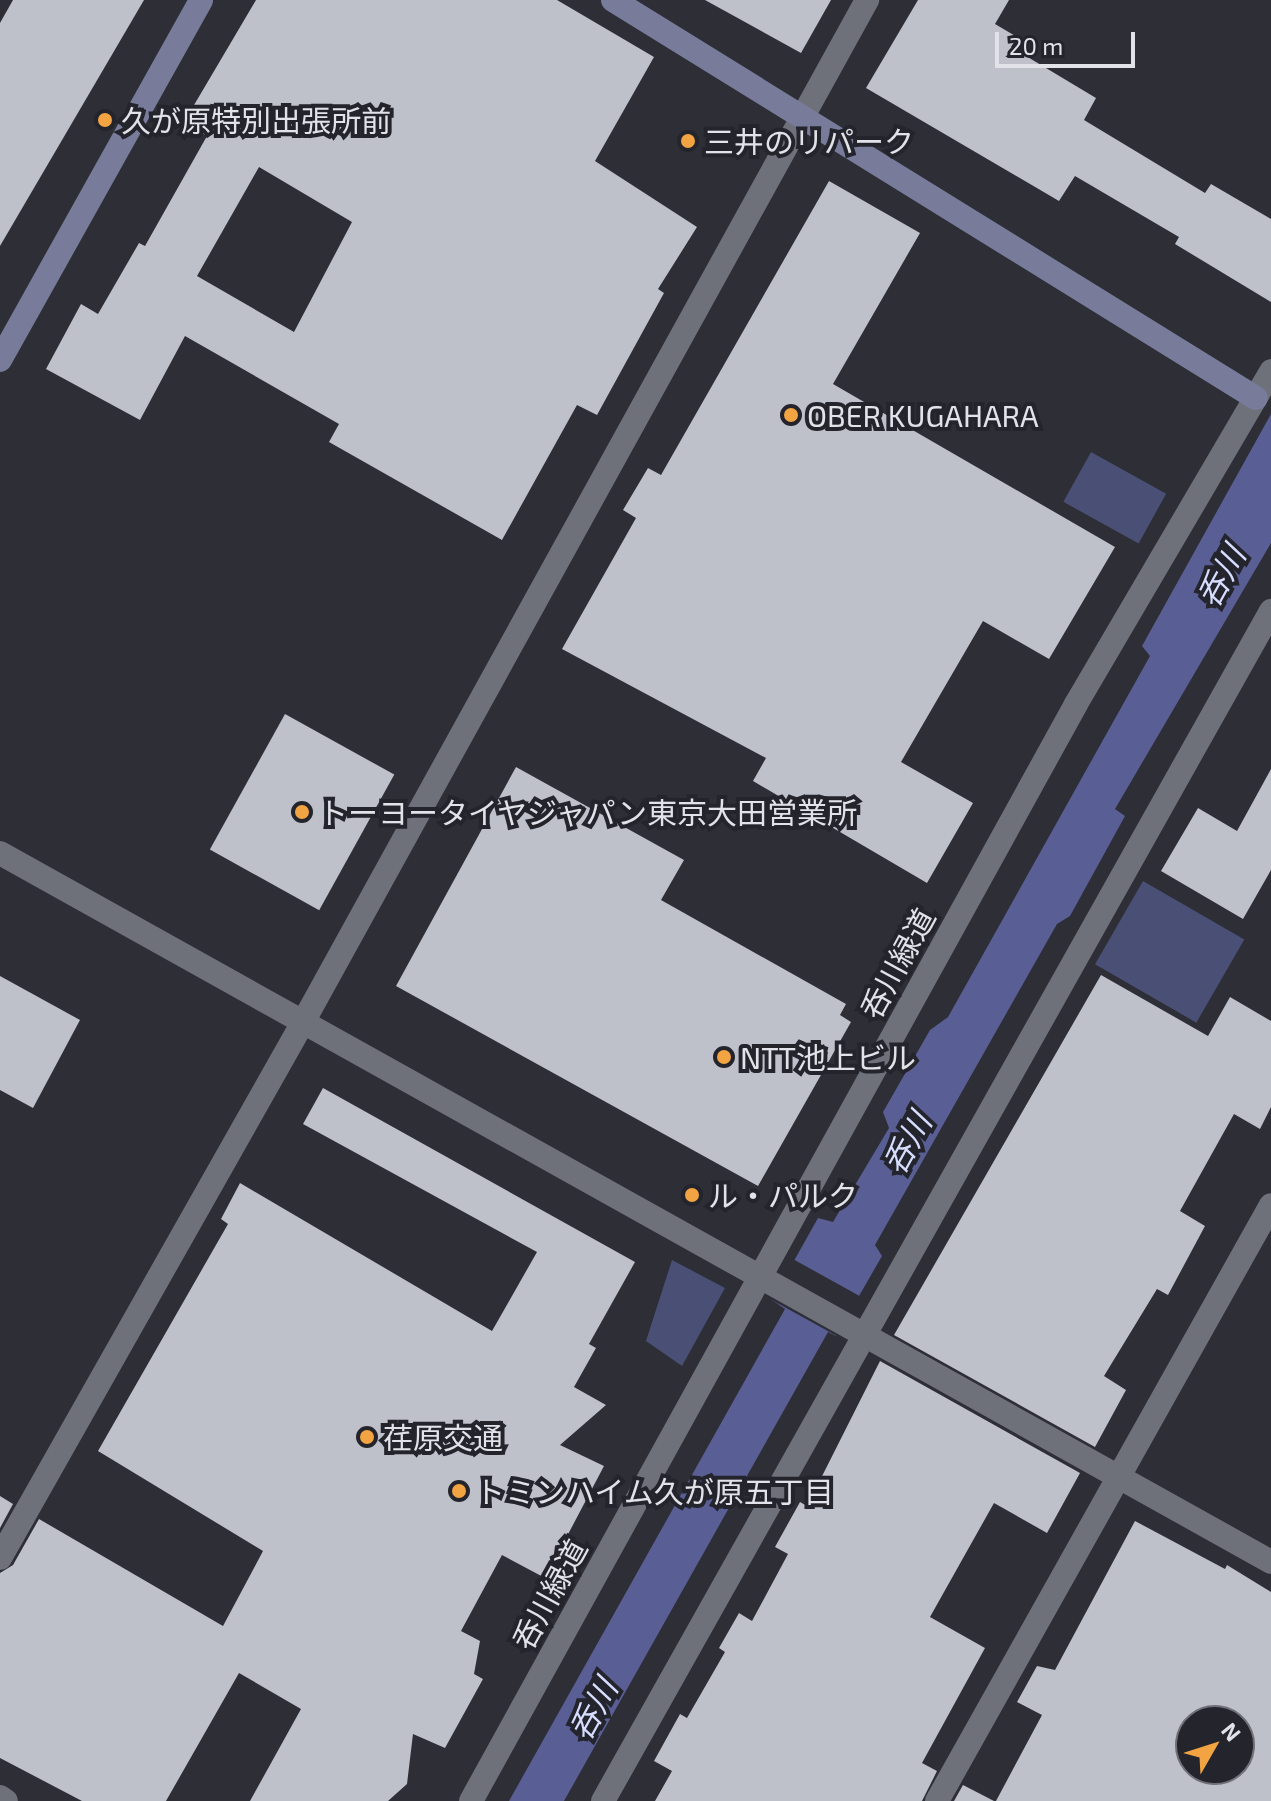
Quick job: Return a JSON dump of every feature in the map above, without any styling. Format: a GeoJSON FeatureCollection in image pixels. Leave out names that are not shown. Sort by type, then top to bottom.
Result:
{"type":"FeatureCollection","features":[{"type":"Feature","properties":{"kind":"street"},"geometry":{"type":"LineString","coordinates":[[0,360],[201,0]]}},
{"type":"Feature","properties":{"kind":"street"},"geometry":{"type":"LineString","coordinates":[[613,0],[1265,405]]}},
{"type":"Feature","properties":{"kind":"street"},"geometry":{"type":"LineString","coordinates":[[0,1558],[302,1024],[867,0]]}},
{"type":"Feature","properties":{"kind":"street","name":"呑川緑道"},"geometry":{"type":"LineString","coordinates":[[471,1801],[769,1280],[1076,704],[1265,405],[1271,371]]}},
{"type":"Feature","properties":{"kind":"street"},"geometry":{"type":"LineString","coordinates":[[603,1801],[860,1330],[1271,611]]}},
{"type":"Feature","properties":{"kind":"street"},"geometry":{"type":"LineString","coordinates":[[0,853],[1271,1562]]}},
{"type":"Feature","properties":{"kind":"street"},"geometry":{"type":"LineString","coordinates":[[937,1801],[1271,1205]]}},
{"type":"Feature","properties":{"kind":"street"},"geometry":{"type":"LineString","coordinates":[[0,1797],[6,1801]]}},
{"type":"Feature","properties":{"kind":"shaded area"},"geometry":{"type":"Polygon","coordinates":[[[1091,452],[1166,494],[1139,544],[1063,502],[1091,452]]]}},
{"type":"Feature","properties":{"kind":"shaded area"},"geometry":{"type":"Polygon","coordinates":[[[1143,881],[1244,939],[1196,1023],[1095,964],[1143,881]]]}},
{"type":"Feature","properties":{"kind":"shaded area"},"geometry":{"type":"Polygon","coordinates":[[[672,1260],[725,1288],[682,1366],[646,1341],[672,1260]]]}},
{"type":"Feature","properties":{"kind":"water","name":"呑川"},"geometry":{"type":"Polygon","coordinates":[[[1271,414],[1271,543],[1115,809],[1125,816],[1070,916],[1057,924],[875,1245],[882,1256],[836,1336],[828,1332],[564,1801],[509,1801],[785,1309],[772,1300],[818,1218],[833,1222],[889,1128],[883,1112],[930,1030],[948,1017],[1150,656],[1142,646],[1271,414]]]}},
{"type":"Feature","properties":{"kind":"pier"},"geometry":{"type":"Polygon","coordinates":[[[791,1258],[863,1298],[840,1338],[769,1298],[791,1258]]]}},
{"type":"Feature","properties":{"kind":"building"},"geometry":{"type":"Polygon","coordinates":[[[13,0],[144,0],[0,246],[0,23],[13,0]]]}},
{"type":"Feature","properties":{"kind":"building"},"geometry":{"type":"Polygon","coordinates":[[[256,0],[557,0],[654,57],[595,161],[697,227],[658,289],[664,293],[597,415],[577,405],[502,540],[329,442],[339,424],[185,336],[140,420],[46,369],[81,304],[98,314],[139,243],[145,246],[207,136],[184,122],[256,0]],[[259,167],[197,276],[294,332],[352,222],[259,167]]]}},
{"type":"Feature","properties":{"kind":"building"},"geometry":{"type":"Polygon","coordinates":[[[705,0],[831,0],[801,53],[705,0]]]}},
{"type":"Feature","properties":{"kind":"building"},"geometry":{"type":"Polygon","coordinates":[[[918,0],[1009,0],[995,24],[1017,37],[1011,47],[1096,98],[1084,120],[1205,193],[1211,184],[1271,219],[1271,302],[1175,244],[1179,237],[1075,176],[1059,201],[866,88],[918,0]]]}},
{"type":"Feature","properties":{"kind":"building"},"geometry":{"type":"Polygon","coordinates":[[[829,181],[920,233],[833,384],[1115,547],[1049,659],[983,621],[901,762],[973,803],[927,883],[753,781],[766,758],[562,649],[636,518],[623,510],[648,468],[661,475],[829,181]]]}},
{"type":"Feature","properties":{"kind":"building","name":"トーヨータイヤジャパン東京大田営業所"},"geometry":{"type":"Polygon","coordinates":[[[285,714],[394,775],[319,910],[210,850],[285,714]]]}},
{"type":"Feature","properties":{"kind":"building"},"geometry":{"type":"Polygon","coordinates":[[[516,767],[684,860],[661,900],[846,1004],[840,1015],[851,1022],[758,1186],[396,986],[516,767]]]}},
{"type":"Feature","properties":{"kind":"building"},"geometry":{"type":"Polygon","coordinates":[[[1271,769],[1271,870],[1243,919],[1161,871],[1198,808],[1237,831],[1271,769]]]}},
{"type":"Feature","properties":{"kind":"building"},"geometry":{"type":"Polygon","coordinates":[[[1101,975],[1208,1036],[1230,997],[1271,1021],[1271,1107],[1260,1129],[1234,1114],[1180,1211],[1205,1226],[1168,1295],[1157,1289],[1104,1376],[1126,1390],[1095,1447],[894,1335],[1101,975]]]}},
{"type":"Feature","properties":{"kind":"building"},"geometry":{"type":"Polygon","coordinates":[[[0,976],[80,1020],[33,1108],[0,1090],[0,976]]]}},
{"type":"Feature","properties":{"kind":"building"},"geometry":{"type":"Polygon","coordinates":[[[323,1088],[635,1262],[589,1344],[596,1348],[574,1387],[606,1405],[560,1445],[604,1466],[545,1578],[502,1555],[461,1631],[480,1641],[474,1674],[483,1679],[445,1748],[413,1734],[407,1784],[388,1801],[250,1801],[301,1709],[239,1673],[166,1801],[82,1801],[0,1758],[0,1573],[13,1565],[39,1519],[223,1626],[263,1551],[98,1451],[228,1224],[221,1219],[240,1183],[492,1331],[537,1252],[303,1124],[323,1088]]]}},
{"type":"Feature","properties":{"kind":"building"},"geometry":{"type":"Polygon","coordinates":[[[880,1361],[1080,1473],[1047,1533],[994,1503],[930,1617],[985,1648],[922,1763],[937,1771],[922,1801],[655,1801],[672,1771],[654,1761],[680,1714],[687,1718],[725,1652],[719,1648],[739,1613],[752,1621],[788,1554],[775,1547],[800,1502],[807,1506],[880,1361]]]}},
{"type":"Feature","properties":{"kind":"building"},"geometry":{"type":"Polygon","coordinates":[[[0,1496],[13,1504],[0,1528],[0,1496]]]}},
{"type":"Feature","properties":{"kind":"building"},"geometry":{"type":"Polygon","coordinates":[[[1135,1521],[1225,1569],[1227,1565],[1271,1592],[1271,1801],[996,1801],[1042,1715],[1017,1702],[1037,1666],[1055,1670],[1135,1521]]]}},
{"type":"Feature","properties":{"kind":"building"},"geometry":{"type":"Polygon","coordinates":[[[963,1785],[994,1801],[954,1801],[963,1785]]]}},
{"type":"Feature","properties":{"kind":"place","name":"久が原特別出張所前"},"geometry":{"type":"Point","coordinates":[105,120]}},
{"type":"Feature","properties":{"kind":"place","name":"三井のリパーク"},"geometry":{"type":"Point","coordinates":[688,141]}},
{"type":"Feature","properties":{"kind":"place","name":"OBER KUGAHARA"},"geometry":{"type":"Point","coordinates":[791,415]}},
{"type":"Feature","properties":{"kind":"place","name":"トーヨータイヤジャパン東京大田営業所"},"geometry":{"type":"Point","coordinates":[302,812]}},
{"type":"Feature","properties":{"kind":"place","name":"NTT池上ビル"},"geometry":{"type":"Point","coordinates":[724,1057]}},
{"type":"Feature","properties":{"kind":"place","name":"ル・パルク"},"geometry":{"type":"Point","coordinates":[692,1195]}},
{"type":"Feature","properties":{"kind":"place","name":"荏原交通"},"geometry":{"type":"Point","coordinates":[367,1437]}},
{"type":"Feature","properties":{"kind":"place","name":"トミンハイム久が原五丁目"},"geometry":{"type":"Point","coordinates":[459,1491]}}]}
